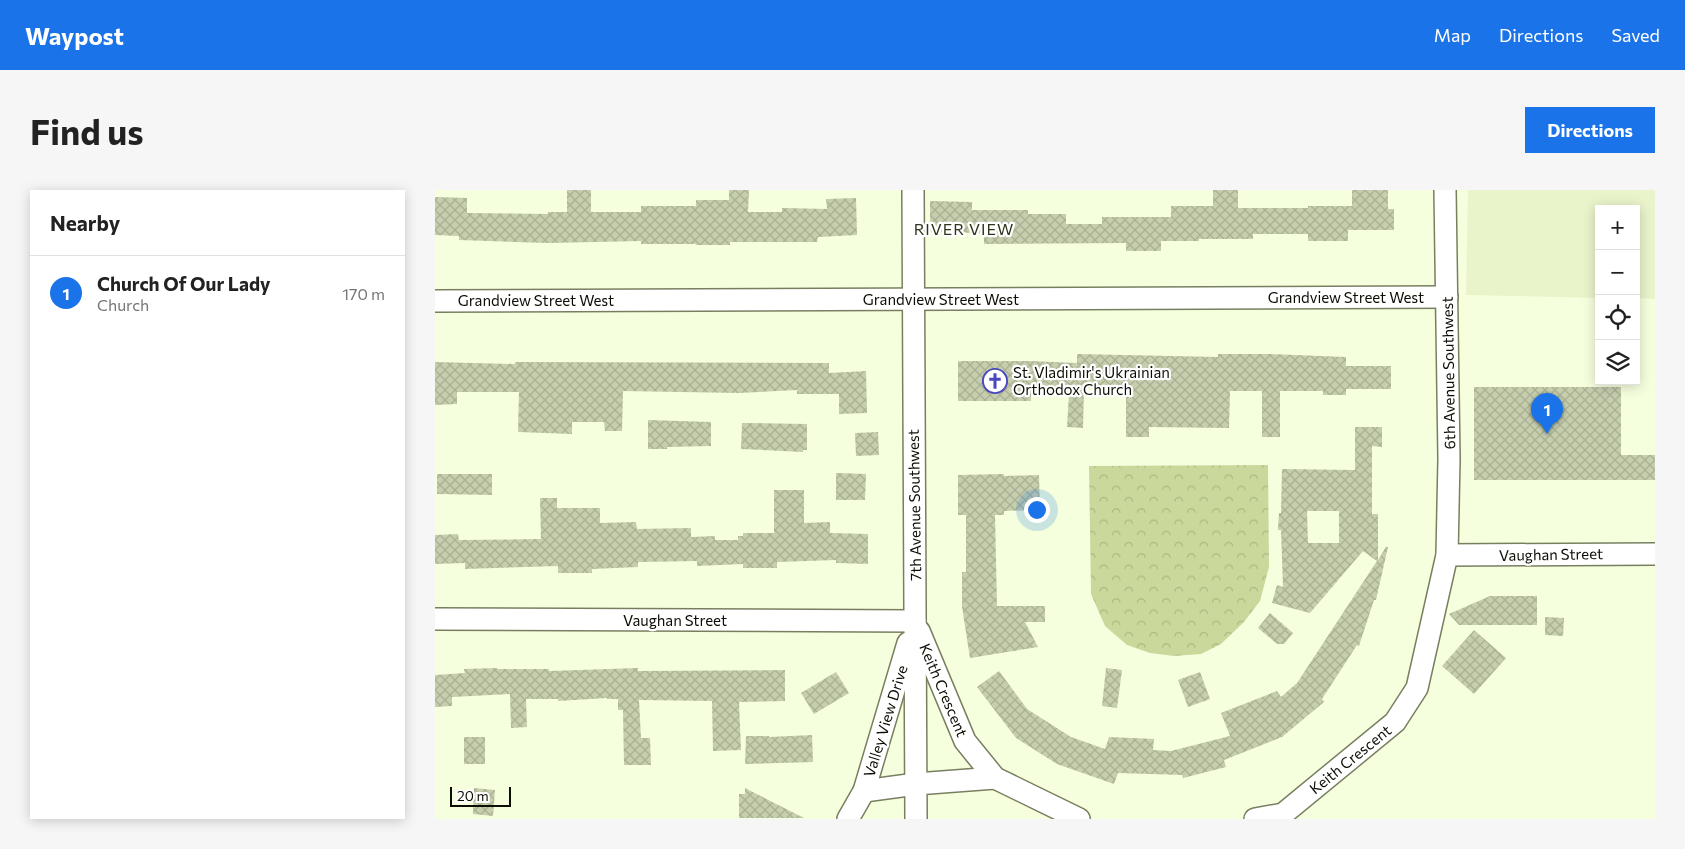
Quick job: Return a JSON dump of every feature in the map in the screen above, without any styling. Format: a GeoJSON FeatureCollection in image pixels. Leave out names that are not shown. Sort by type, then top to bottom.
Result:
{"type":"FeatureCollection","features":[{"type":"Feature","properties":{"kind":"street","name":"7th Avenue Southwest"},"geometry":{"type":"LineString","coordinates":[[913,190],[912,299],[916,819]]}},
{"type":"Feature","properties":{"kind":"street","name":"6th Avenue Southwest"},"geometry":{"type":"LineString","coordinates":[[1445,190],[1449,459],[1447,555]]}},
{"type":"Feature","properties":{"kind":"street","name":"Grandview Street West"},"geometry":{"type":"LineString","coordinates":[[435,301],[1447,297]]}},
{"type":"Feature","properties":{"kind":"street","name":"Vaughan Street"},"geometry":{"type":"LineString","coordinates":[[1447,555],[1655,554]]}},
{"type":"Feature","properties":{"kind":"street","name":"Keith Crescent"},"geometry":{"type":"LineString","coordinates":[[1255,819],[1283,814],[1395,722],[1417,688],[1447,555]]}},
{"type":"Feature","properties":{"kind":"street","name":"Vaughan Street"},"geometry":{"type":"LineString","coordinates":[[435,619],[915,621]]}},
{"type":"Feature","properties":{"kind":"street","name":"Keith Crescent"},"geometry":{"type":"LineString","coordinates":[[915,621],[965,741],[995,778],[1079,819]]}},
{"type":"Feature","properties":{"kind":"street","name":"Valley View Drive"},"geometry":{"type":"LineString","coordinates":[[848,819],[864,791],[915,621]]}},
{"type":"Feature","properties":{"kind":"street"},"geometry":{"type":"LineString","coordinates":[[864,791],[916,784],[995,778]]}},
{"type":"Feature","properties":{"kind":"shaded area"},"geometry":{"type":"Polygon","coordinates":[[[1468,190],[1655,190],[1655,299],[1640,298],[1640,205],[1595,205],[1595,298],[1466,295],[1468,190]]]}},
{"type":"Feature","properties":{"kind":"green space"},"geometry":{"type":"Polygon","coordinates":[[[1268,465],[1269,567],[1260,601],[1244,622],[1221,644],[1201,654],[1174,656],[1150,653],[1127,645],[1105,626],[1091,594],[1089,466],[1268,465]]]}},
{"type":"Feature","properties":{"kind":"building"},"geometry":{"type":"Polygon","coordinates":[[[567,190],[591,190],[591,212],[641,212],[641,206],[696,206],[696,200],[729,200],[729,190],[749,190],[748,212],[782,212],[782,208],[827,209],[826,199],[856,198],[857,235],[818,237],[817,242],[730,242],[730,245],[696,245],[641,244],[641,241],[548,243],[459,240],[459,236],[435,235],[435,197],[467,198],[467,213],[548,214],[548,212],[567,212],[567,190]]]}},
{"type":"Feature","properties":{"kind":"building"},"geometry":{"type":"Polygon","coordinates":[[[1213,190],[1238,190],[1238,208],[1308,208],[1308,206],[1352,206],[1352,190],[1388,190],[1388,209],[1394,209],[1394,230],[1348,230],[1348,241],[1308,241],[1308,234],[1253,234],[1253,239],[1161,241],[1161,251],[1126,251],[1126,243],[984,244],[984,233],[930,232],[930,201],[972,202],[972,210],[1028,210],[1028,214],[1066,214],[1066,224],[1102,224],[1102,217],[1171,217],[1171,206],[1213,206],[1213,190]]]}},
{"type":"Feature","properties":{"kind":"building"},"geometry":{"type":"Polygon","coordinates":[[[1077,354],[1218,357],[1218,354],[1270,354],[1346,357],[1346,366],[1391,366],[1391,389],[1346,389],[1346,395],[1323,395],[1323,391],[1280,391],[1280,437],[1262,437],[1262,391],[1230,391],[1229,428],[1149,427],[1149,437],[1126,437],[1126,389],[1084,388],[1083,428],[1067,427],[1069,394],[1031,393],[1031,401],[958,401],[958,361],[1077,363],[1077,354]]]}},
{"type":"Feature","properties":{"kind":"building"},"geometry":{"type":"Polygon","coordinates":[[[435,362],[515,364],[515,362],[829,363],[829,373],[866,371],[867,413],[839,414],[839,394],[797,394],[797,390],[739,393],[623,391],[622,431],[605,431],[604,422],[572,422],[572,434],[518,432],[519,392],[457,392],[457,404],[435,405],[435,362]]]}},
{"type":"Feature","properties":{"kind":"building"},"geometry":{"type":"Polygon","coordinates":[[[1474,387],[1621,387],[1621,455],[1655,455],[1655,480],[1474,480],[1474,387]]]}},
{"type":"Feature","properties":{"kind":"building"},"geometry":{"type":"Polygon","coordinates":[[[648,420],[711,422],[711,446],[648,449],[648,420]]]}},
{"type":"Feature","properties":{"kind":"building"},"geometry":{"type":"Polygon","coordinates":[[[742,423],[807,424],[807,450],[803,450],[803,452],[741,449],[742,423]]]}},
{"type":"Feature","properties":{"kind":"building"},"geometry":{"type":"Polygon","coordinates":[[[1355,427],[1382,427],[1382,447],[1372,446],[1372,514],[1378,514],[1378,560],[1386,547],[1388,547],[1376,600],[1374,600],[1359,646],[1357,645],[1322,699],[1324,702],[1282,737],[1224,760],[1226,767],[1183,778],[1182,775],[1118,773],[1114,784],[1057,764],[1016,738],[977,687],[999,671],[1027,709],[1071,737],[1105,749],[1109,737],[1154,739],[1153,750],[1171,751],[1230,736],[1221,713],[1277,691],[1281,697],[1297,683],[1377,561],[1363,551],[1310,613],[1272,603],[1277,585],[1283,587],[1281,530],[1278,530],[1279,513],[1281,513],[1282,469],[1355,470],[1355,427]],[[1307,511],[1308,543],[1339,543],[1339,511],[1307,511]]]}},
{"type":"Feature","properties":{"kind":"building"},"geometry":{"type":"Polygon","coordinates":[[[878,432],[879,455],[856,456],[855,433],[878,432]]]}},
{"type":"Feature","properties":{"kind":"building"},"geometry":{"type":"Polygon","coordinates":[[[836,473],[866,474],[865,500],[836,500],[836,473]]]}},
{"type":"Feature","properties":{"kind":"building"},"geometry":{"type":"Polygon","coordinates":[[[437,474],[492,474],[492,495],[437,494],[437,474]]]}},
{"type":"Feature","properties":{"kind":"building"},"geometry":{"type":"Polygon","coordinates":[[[1004,474],[1004,476],[1039,475],[1040,510],[1004,511],[1004,515],[995,515],[997,606],[1045,606],[1045,622],[1025,622],[1038,647],[970,658],[962,607],[962,572],[966,572],[966,515],[958,515],[958,475],[1004,474]]]}},
{"type":"Feature","properties":{"kind":"building"},"geometry":{"type":"Polygon","coordinates":[[[774,490],[804,490],[804,523],[830,522],[830,533],[868,534],[868,564],[836,563],[836,560],[777,562],[777,568],[743,568],[743,564],[697,566],[697,561],[638,562],[638,567],[592,569],[592,573],[558,573],[558,566],[465,569],[465,563],[435,564],[435,535],[458,534],[459,540],[541,539],[540,498],[557,498],[557,508],[600,508],[600,523],[636,522],[637,529],[691,528],[691,537],[715,536],[715,540],[738,540],[738,536],[743,536],[743,533],[774,533],[774,490]]]}},
{"type":"Feature","properties":{"kind":"building"},"geometry":{"type":"Polygon","coordinates":[[[1490,596],[1537,596],[1537,625],[1459,625],[1449,614],[1490,596]]]}},
{"type":"Feature","properties":{"kind":"building"},"geometry":{"type":"Polygon","coordinates":[[[1270,613],[1293,633],[1284,644],[1277,644],[1258,628],[1270,613]]]}},
{"type":"Feature","properties":{"kind":"building"},"geometry":{"type":"Polygon","coordinates":[[[1545,617],[1564,618],[1563,636],[1545,635],[1545,617]]]}},
{"type":"Feature","properties":{"kind":"building"},"geometry":{"type":"Polygon","coordinates":[[[1474,630],[1506,658],[1474,694],[1442,666],[1474,630]]]}},
{"type":"Feature","properties":{"kind":"building"},"geometry":{"type":"Polygon","coordinates":[[[638,668],[638,671],[785,670],[785,701],[739,702],[741,750],[713,751],[712,701],[639,700],[641,738],[650,738],[651,765],[624,765],[623,710],[618,710],[618,699],[558,701],[558,699],[526,699],[527,727],[511,728],[510,694],[452,697],[452,706],[435,707],[435,675],[465,673],[464,669],[549,669],[549,671],[638,668]]]}},
{"type":"Feature","properties":{"kind":"building"},"geometry":{"type":"Polygon","coordinates":[[[1106,668],[1122,670],[1117,708],[1102,706],[1106,668]]]}},
{"type":"Feature","properties":{"kind":"building"},"geometry":{"type":"Polygon","coordinates":[[[836,672],[849,693],[814,714],[801,693],[836,672]]]}},
{"type":"Feature","properties":{"kind":"building"},"geometry":{"type":"Polygon","coordinates":[[[1200,672],[1210,699],[1188,707],[1178,680],[1200,672]]]}},
{"type":"Feature","properties":{"kind":"building"},"geometry":{"type":"Polygon","coordinates":[[[812,735],[813,762],[745,764],[746,736],[812,735]]]}},
{"type":"Feature","properties":{"kind":"building"},"geometry":{"type":"Polygon","coordinates":[[[464,737],[485,737],[485,764],[464,764],[464,737]]]}},
{"type":"Feature","properties":{"kind":"building"},"geometry":{"type":"Polygon","coordinates":[[[474,788],[495,790],[493,816],[473,814],[474,788]]]}},
{"type":"Feature","properties":{"kind":"building"},"geometry":{"type":"Polygon","coordinates":[[[745,788],[804,818],[739,818],[739,794],[745,794],[745,788]]]}},
{"type":"Feature","properties":{"kind":"place","name":"St. Vladimir's Ukrainian Orthodox Church"},"geometry":{"type":"Point","coordinates":[995,381]}},
{"type":"Feature","properties":{"kind":"place","name":"Church Of Our Lady"},"geometry":{"type":"Point","coordinates":[1547,434]}},
{"type":"Feature","properties":{"kind":"district","name":"RIVER VIEW"},"geometry":{"type":"Point","coordinates":[964,228]}}]}
